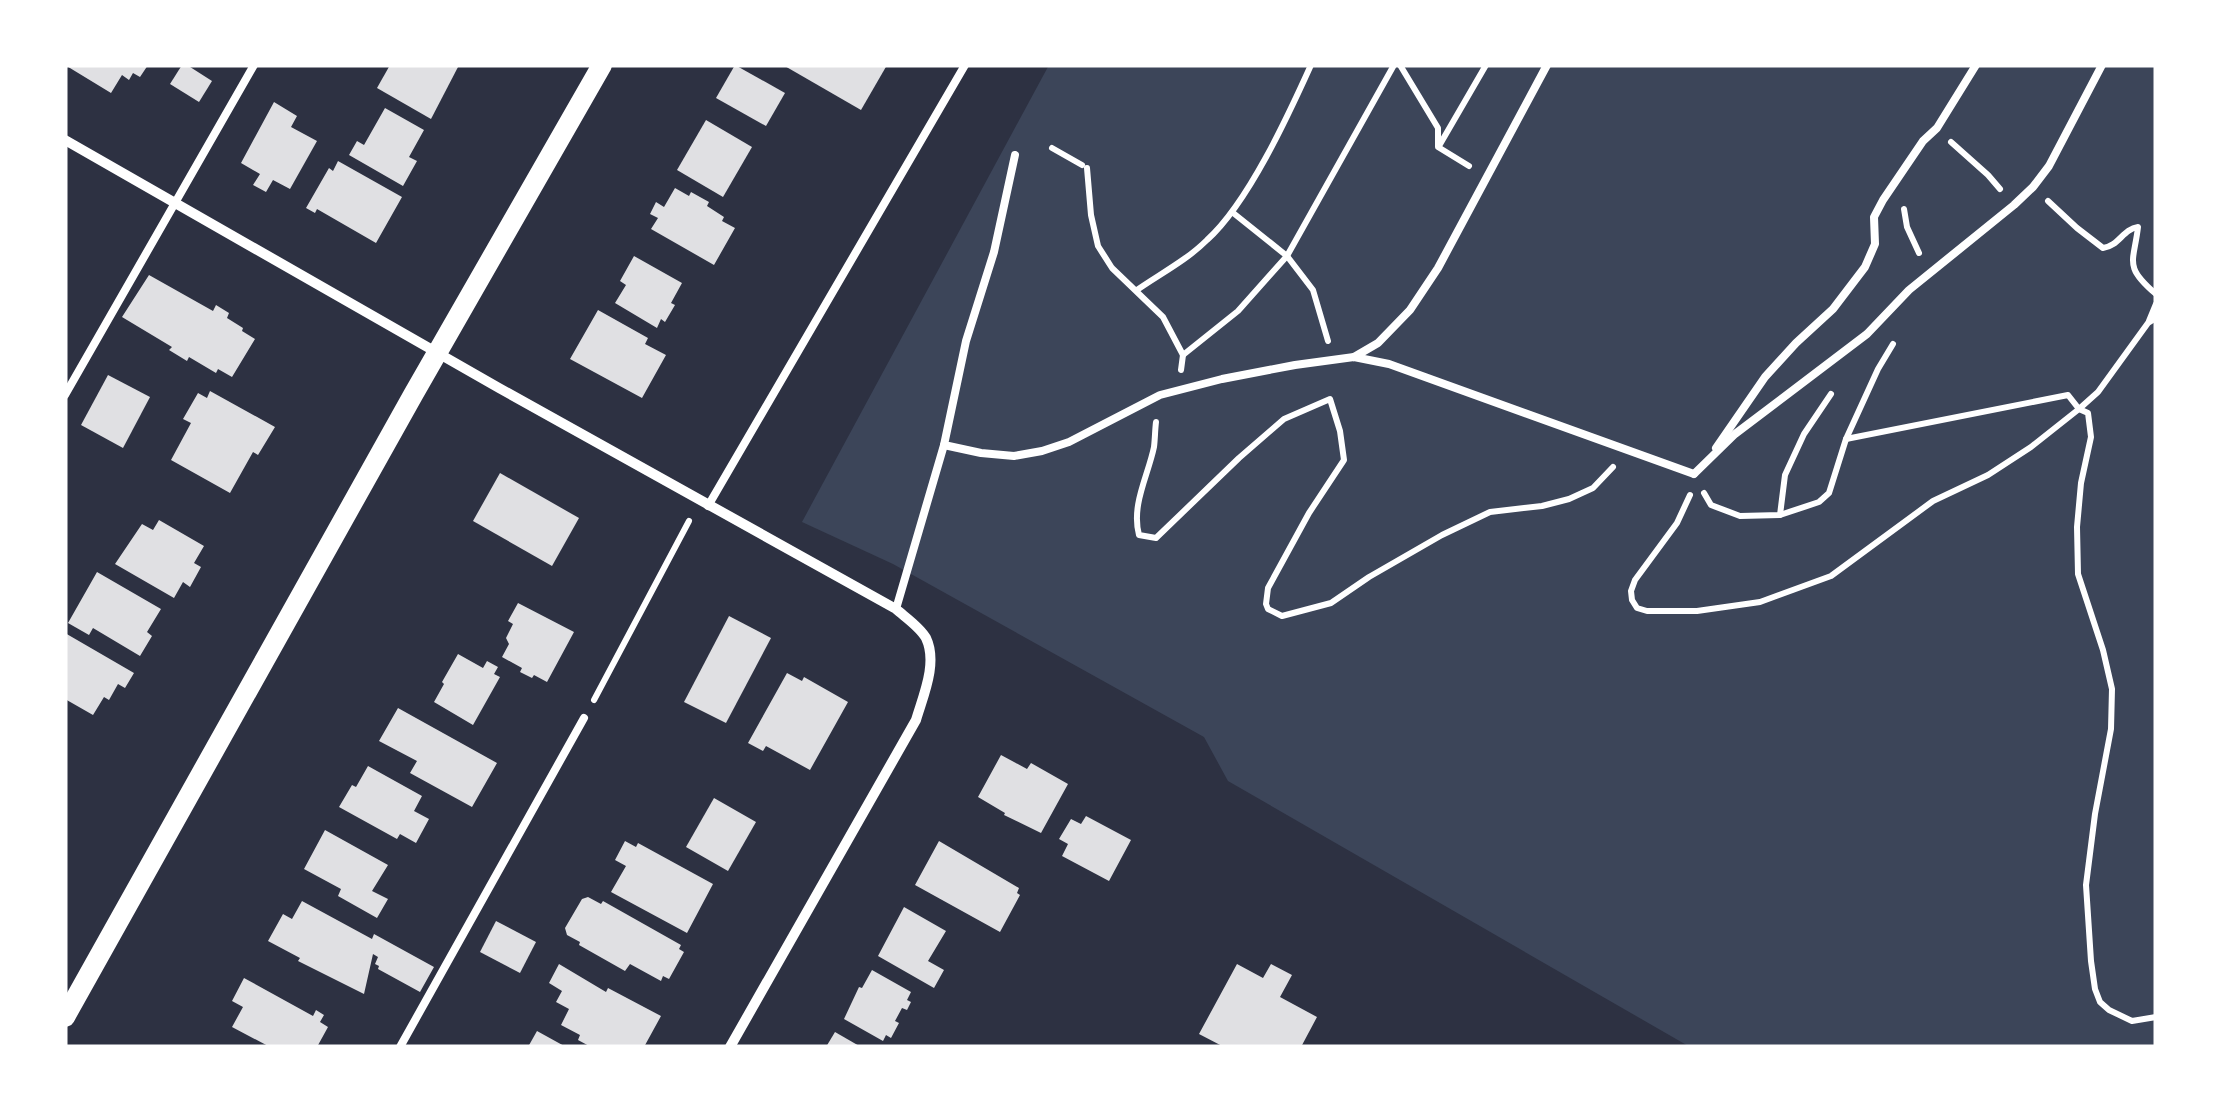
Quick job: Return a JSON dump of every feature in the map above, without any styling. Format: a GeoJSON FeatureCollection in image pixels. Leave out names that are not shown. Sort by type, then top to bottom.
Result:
{"type":"FeatureCollection","features":[{"type":"Feature","properties":{"kind":"main road"},"geometry":{"type":"LineString","coordinates":[[65,1017],[436,353],[602,65]]}},
{"type":"Feature","properties":{"kind":"street"},"geometry":{"type":"LineString","coordinates":[[65,140],[436,353],[896,609],[925,636],[930,656],[928,682],[916,720],[730,1047]]}},
{"type":"Feature","properties":{"kind":"lane"},"geometry":{"type":"LineString","coordinates":[[65,395],[254,65]]}},
{"type":"Feature","properties":{"kind":"lane"},"geometry":{"type":"LineString","coordinates":[[704,503],[965,65]]}},
{"type":"Feature","properties":{"kind":"lane"},"geometry":{"type":"LineString","coordinates":[[944,445],[1014,456],[1042,451],[1178,390],[1295,365],[1354,357],[1378,343],[1410,310],[1438,268],[1548,65]]}},
{"type":"Feature","properties":{"kind":"lane"},"geometry":{"type":"LineString","coordinates":[[1694,474],[1712,455],[1765,377],[1833,309],[1865,267],[1875,244],[1874,218],[1976,65]]}},
{"type":"Feature","properties":{"kind":"lane"},"geometry":{"type":"LineString","coordinates":[[1694,474],[1736,434],[1866,334],[1909,290],[2014,205],[2050,166],[2102,65]]}},
{"type":"Feature","properties":{"kind":"lane"},"geometry":{"type":"LineString","coordinates":[[896,609],[944,445],[966,341],[994,252],[1016,154]]}},
{"type":"Feature","properties":{"kind":"lane"},"geometry":{"type":"LineString","coordinates":[[1354,357],[1390,364],[1694,474]]}},
{"type":"Feature","properties":{"kind":"lane"},"geometry":{"type":"LineString","coordinates":[[400,1047],[584,718]]}},
{"type":"Feature","properties":{"kind":"path"},"geometry":{"type":"LineString","coordinates":[[1137,290],[1207,240],[1232,212],[1311,65]]}},
{"type":"Feature","properties":{"kind":"path"},"geometry":{"type":"LineString","coordinates":[[1183,355],[1238,311],[1287,256],[1397,65],[1438,128],[1438,148]]}},
{"type":"Feature","properties":{"kind":"path"},"geometry":{"type":"LineString","coordinates":[[1438,148],[1486,65]]}},
{"type":"Feature","properties":{"kind":"path"},"geometry":{"type":"LineString","coordinates":[[1937,128],[1988,174],[2014,205]]}},
{"type":"Feature","properties":{"kind":"path"},"geometry":{"type":"LineString","coordinates":[[1052,148],[1084,167],[1098,246],[1112,268],[1163,318],[1183,355],[1178,390]]}},
{"type":"Feature","properties":{"kind":"path"},"geometry":{"type":"LineString","coordinates":[[1438,148],[1487,177]]}},
{"type":"Feature","properties":{"kind":"path"},"geometry":{"type":"LineString","coordinates":[[1898,178],[1916,252],[1936,268]]}},
{"type":"Feature","properties":{"kind":"path"},"geometry":{"type":"LineString","coordinates":[[2040,194],[2103,248],[2111,247],[2130,228],[2138,227],[2131,263],[2136,274],[2156,294]]}},
{"type":"Feature","properties":{"kind":"path"},"geometry":{"type":"LineString","coordinates":[[1232,212],[1287,256],[1313,290],[1334,361]]}},
{"type":"Feature","properties":{"kind":"path"},"geometry":{"type":"LineString","coordinates":[[1694,474],[1689,501],[1677,524],[1631,591],[1637,608],[1647,612],[1697,611],[1760,602],[1832,576],[1932,501],[1988,475],[2031,448],[2079,409],[2098,392],[2152,320],[2156,304]]}},
{"type":"Feature","properties":{"kind":"path"},"geometry":{"type":"LineString","coordinates":[[1694,474],[1711,505],[1740,516],[1780,515],[1819,502],[1829,492],[1846,439],[1878,368],[1897,338]]}},
{"type":"Feature","properties":{"kind":"path"},"geometry":{"type":"LineString","coordinates":[[1780,515],[1786,475],[1804,434],[1834,390]]}},
{"type":"Feature","properties":{"kind":"path"},"geometry":{"type":"LineString","coordinates":[[1846,439],[2068,395],[2079,409],[2088,413],[2091,437],[2081,482],[2078,574],[2112,689],[2111,729],[2094,814],[2086,885],[2091,961],[2095,989],[2100,1002],[2109,1010],[2132,1021],[2156,1017]]}},
{"type":"Feature","properties":{"kind":"path"},"geometry":{"type":"LineString","coordinates":[[1155,398],[1154,448],[1136,525],[1139,536],[1147,538],[1156,538],[1170,526],[1284,419],[1330,399],[1344,460],[1309,513],[1268,588],[1268,609],[1282,616],[1331,602],[1442,534],[1490,512],[1542,506],[1593,488],[1628,452]]}},
{"type":"Feature","properties":{"kind":"path"},"geometry":{"type":"LineString","coordinates":[[584,718],[704,503]]}},
{"type":"Feature","properties":{"kind":"shaded area"},"geometry":{"type":"Polygon","coordinates":[[[1049,65],[2156,65],[2156,1047],[1690,1047],[1228,781],[1204,737],[893,564],[802,522],[1049,65]]]}},
{"type":"Feature","properties":{"kind":"building"},"geometry":{"type":"Polygon","coordinates":[[[65,65],[148,65],[140,77],[133,73],[129,80],[122,75],[111,93],[65,65]]]}},
{"type":"Feature","properties":{"kind":"building"},"geometry":{"type":"Polygon","coordinates":[[[182,65],[212,81],[199,102],[170,84],[182,65]]]}},
{"type":"Feature","properties":{"kind":"building"},"geometry":{"type":"Polygon","coordinates":[[[390,65],[458,67],[431,119],[377,88],[390,65]]]}},
{"type":"Feature","properties":{"kind":"building"},"geometry":{"type":"Polygon","coordinates":[[[735,65],[785,93],[766,126],[716,98],[735,65]]]}},
{"type":"Feature","properties":{"kind":"building"},"geometry":{"type":"Polygon","coordinates":[[[783,65],[887,65],[861,110],[783,65]]]}},
{"type":"Feature","properties":{"kind":"building"},"geometry":{"type":"Polygon","coordinates":[[[274,102],[297,116],[291,127],[317,141],[290,189],[273,180],[266,192],[253,185],[260,174],[241,163],[274,102]]]}},
{"type":"Feature","properties":{"kind":"building"},"geometry":{"type":"Polygon","coordinates":[[[385,108],[424,130],[409,157],[417,161],[403,186],[349,155],[357,141],[364,145],[385,108]]]}},
{"type":"Feature","properties":{"kind":"building"},"geometry":{"type":"Polygon","coordinates":[[[706,120],[752,147],[723,197],[677,170],[706,120]]]}},
{"type":"Feature","properties":{"kind":"building"},"geometry":{"type":"Polygon","coordinates":[[[338,161],[402,197],[376,243],[317,209],[315,213],[306,208],[329,168],[333,171],[338,161]]]}},
{"type":"Feature","properties":{"kind":"building"},"geometry":{"type":"Polygon","coordinates":[[[675,188],[709,202],[707,206],[724,217],[722,221],[735,228],[714,265],[651,229],[658,218],[650,214],[656,202],[664,207],[675,188]]]}},
{"type":"Feature","properties":{"kind":"building"},"geometry":{"type":"Polygon","coordinates":[[[634,256],[682,283],[671,303],[675,305],[657,328],[615,303],[626,285],[620,281],[634,256]]]}},
{"type":"Feature","properties":{"kind":"building"},"geometry":{"type":"Polygon","coordinates":[[[149,275],[213,311],[216,305],[255,339],[232,377],[218,369],[216,373],[189,357],[187,361],[169,350],[172,347],[122,317],[149,275]]]}},
{"type":"Feature","properties":{"kind":"building"},"geometry":{"type":"Polygon","coordinates":[[[598,310],[648,338],[645,344],[666,355],[642,398],[570,359],[598,310]]]}},
{"type":"Feature","properties":{"kind":"building"},"geometry":{"type":"Polygon","coordinates":[[[108,375],[150,397],[123,448],[81,425],[108,375]]]}},
{"type":"Feature","properties":{"kind":"building"},"geometry":{"type":"Polygon","coordinates":[[[210,391],[275,427],[258,455],[253,452],[230,493],[171,460],[191,423],[183,419],[198,393],[207,398],[210,391]]]}},
{"type":"Feature","properties":{"kind":"building"},"geometry":{"type":"Polygon","coordinates":[[[500,473],[579,518],[552,566],[473,521],[500,473]]]}},
{"type":"Feature","properties":{"kind":"building"},"geometry":{"type":"Polygon","coordinates":[[[159,520],[204,546],[194,563],[201,567],[190,587],[183,582],[174,598],[115,564],[142,524],[153,530],[159,520]]]}},
{"type":"Feature","properties":{"kind":"building"},"geometry":{"type":"Polygon","coordinates":[[[97,572],[161,609],[147,632],[152,636],[140,656],[93,628],[89,635],[68,623],[97,572]]]}},
{"type":"Feature","properties":{"kind":"building"},"geometry":{"type":"Polygon","coordinates":[[[518,603],[574,632],[547,682],[520,672],[522,668],[502,657],[513,624],[508,621],[518,603]]]}},
{"type":"Feature","properties":{"kind":"building"},"geometry":{"type":"Polygon","coordinates":[[[729,616],[771,638],[726,723],[684,702],[729,616]]]}},
{"type":"Feature","properties":{"kind":"building"},"geometry":{"type":"Polygon","coordinates":[[[65,633],[134,673],[125,688],[118,684],[109,700],[104,697],[93,715],[65,699],[65,633]]]}},
{"type":"Feature","properties":{"kind":"building"},"geometry":{"type":"Polygon","coordinates":[[[458,654],[483,668],[487,661],[498,667],[494,674],[500,677],[473,725],[434,702],[458,654]]]}},
{"type":"Feature","properties":{"kind":"building"},"geometry":{"type":"Polygon","coordinates":[[[787,673],[802,681],[804,677],[848,702],[810,770],[766,746],[763,751],[748,743],[787,673]]]}},
{"type":"Feature","properties":{"kind":"building"},"geometry":{"type":"Polygon","coordinates":[[[398,708],[497,763],[472,807],[410,773],[417,761],[379,741],[398,708]]]}},
{"type":"Feature","properties":{"kind":"building"},"geometry":{"type":"Polygon","coordinates":[[[1001,755],[1027,769],[1031,763],[1068,784],[1041,833],[978,797],[1001,755]]]}},
{"type":"Feature","properties":{"kind":"building"},"geometry":{"type":"Polygon","coordinates":[[[368,766],[422,796],[414,811],[429,819],[416,843],[400,834],[397,839],[339,807],[368,766]]]}},
{"type":"Feature","properties":{"kind":"building"},"geometry":{"type":"Polygon","coordinates":[[[714,798],[756,822],[728,871],[686,847],[714,798]]]}},
{"type":"Feature","properties":{"kind":"building"},"geometry":{"type":"Polygon","coordinates":[[[1086,816],[1131,840],[1109,881],[1062,856],[1068,844],[1059,839],[1071,819],[1081,824],[1086,816]]]}},
{"type":"Feature","properties":{"kind":"building"},"geometry":{"type":"Polygon","coordinates":[[[325,830],[388,865],[372,891],[388,899],[377,918],[338,896],[341,889],[304,869],[325,830]]]}},
{"type":"Feature","properties":{"kind":"building"},"geometry":{"type":"Polygon","coordinates":[[[625,841],[636,847],[638,843],[713,884],[687,933],[611,892],[626,866],[615,860],[625,841]]]}},
{"type":"Feature","properties":{"kind":"building"},"geometry":{"type":"Polygon","coordinates":[[[939,841],[1019,888],[1020,895],[1000,932],[915,885],[939,841]]]}},
{"type":"Feature","properties":{"kind":"building"},"geometry":{"type":"Polygon","coordinates":[[[588,897],[601,904],[603,901],[681,945],[679,949],[684,952],[669,979],[663,976],[661,981],[630,964],[625,971],[567,935],[565,928],[582,899],[588,897]]]}},
{"type":"Feature","properties":{"kind":"building"},"geometry":{"type":"Polygon","coordinates":[[[302,901],[434,967],[420,992],[378,969],[378,957],[373,954],[364,994],[298,961],[300,958],[268,941],[283,914],[292,919],[302,901]]]}},
{"type":"Feature","properties":{"kind":"building"},"geometry":{"type":"Polygon","coordinates":[[[904,907],[946,931],[928,961],[944,970],[934,988],[878,956],[904,907]]]}},
{"type":"Feature","properties":{"kind":"building"},"geometry":{"type":"Polygon","coordinates":[[[496,921],[536,942],[520,973],[480,952],[496,921]]]}},
{"type":"Feature","properties":{"kind":"building"},"geometry":{"type":"Polygon","coordinates":[[[559,964],[606,992],[608,988],[661,1016],[644,1047],[591,1047],[578,1040],[580,1035],[561,1025],[569,1009],[556,1002],[562,991],[549,983],[559,964]]]}},
{"type":"Feature","properties":{"kind":"building"},"geometry":{"type":"Polygon","coordinates":[[[1237,964],[1263,978],[1271,964],[1292,975],[1280,997],[1317,1017],[1301,1047],[1224,1047],[1199,1034],[1237,964]]]}},
{"type":"Feature","properties":{"kind":"building"},"geometry":{"type":"Polygon","coordinates":[[[872,970],[911,992],[907,1000],[911,1002],[907,1010],[902,1008],[891,1038],[886,1035],[883,1041],[844,1019],[872,970]]]}},
{"type":"Feature","properties":{"kind":"building"},"geometry":{"type":"Polygon","coordinates":[[[244,978],[313,1016],[316,1010],[324,1015],[320,1022],[328,1027],[317,1047],[270,1047],[232,1027],[243,1007],[232,1001],[244,978]]]}},
{"type":"Feature","properties":{"kind":"building"},"geometry":{"type":"Polygon","coordinates":[[[537,1031],[566,1047],[528,1047],[537,1031]]]}},
{"type":"Feature","properties":{"kind":"building"},"geometry":{"type":"Polygon","coordinates":[[[835,1032],[861,1047],[826,1047],[835,1032]]]}}]}
